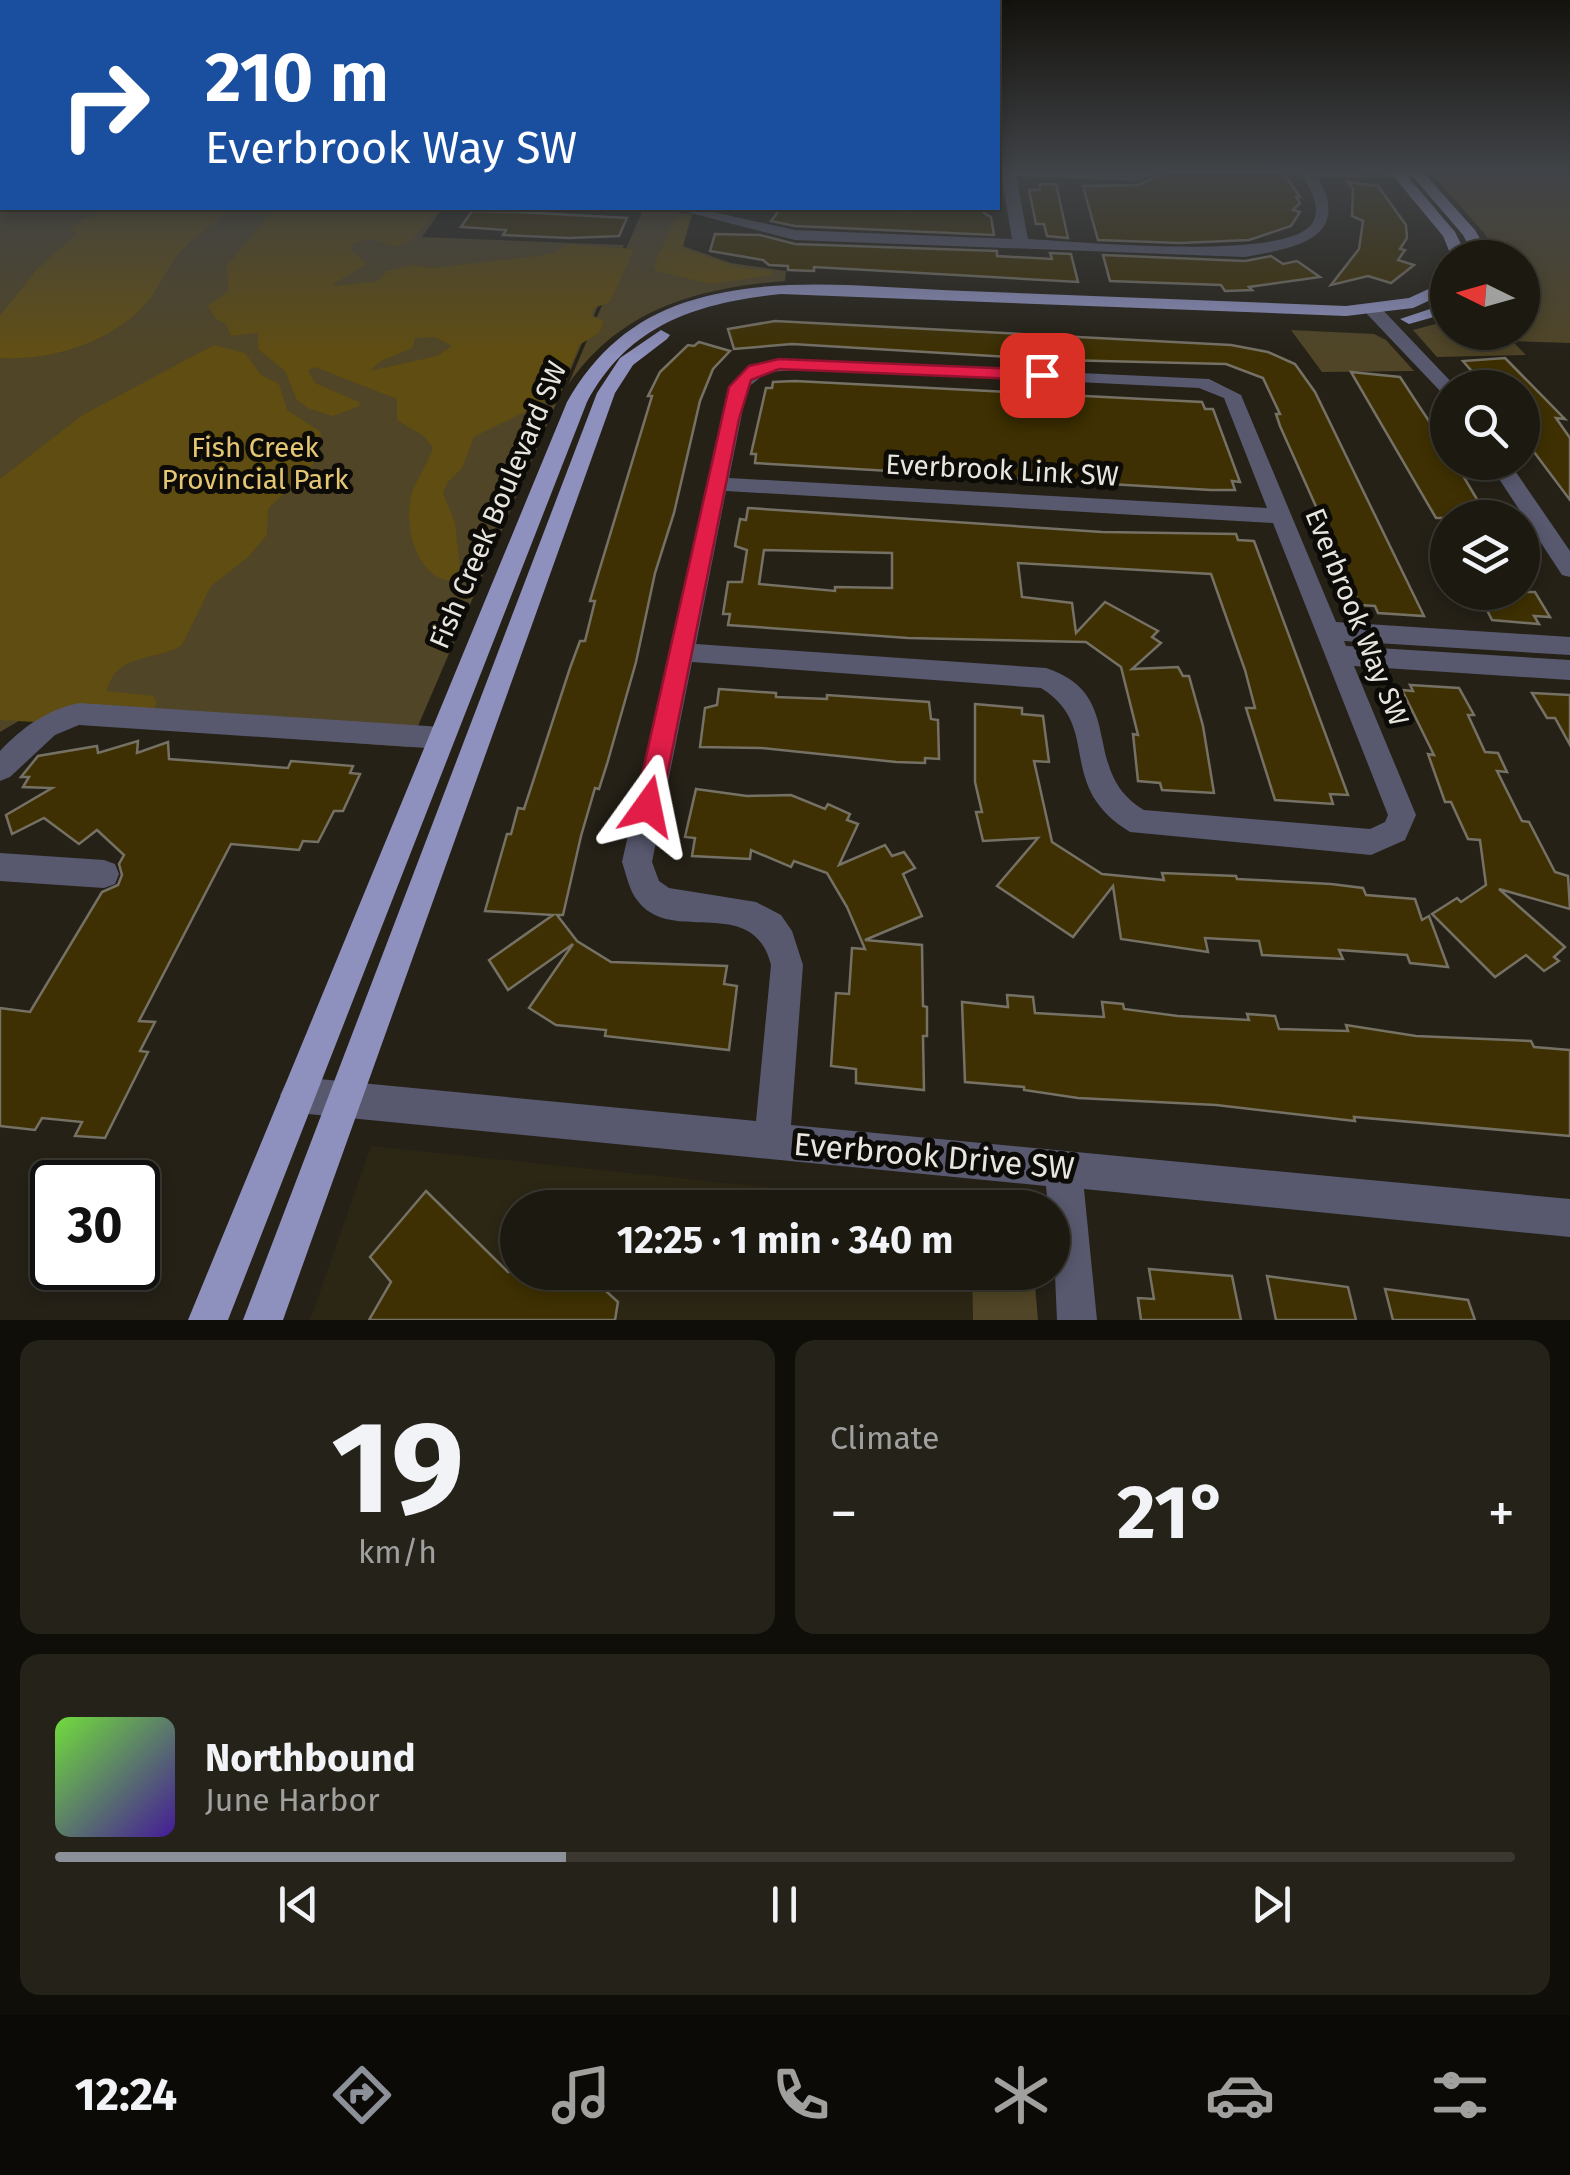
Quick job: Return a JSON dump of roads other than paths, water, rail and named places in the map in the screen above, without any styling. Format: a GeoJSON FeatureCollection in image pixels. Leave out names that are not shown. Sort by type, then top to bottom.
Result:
{"type":"FeatureCollection","features":[{"type":"Feature","properties":{"kind":"main road","name":"Fish Creek Boulevard SW"},"geometry":{"type":"LineString","coordinates":[[208,1320],[583,387],[612,350],[661,318],[732,295],[798,288],[1380,316],[1430,295]]}},
{"type":"Feature","properties":{"kind":"main road","name":"Fish Creek Boulevard SW"},"geometry":{"type":"LineString","coordinates":[[262,1320],[606,393],[626,362],[648,344],[703,316],[788,300],[1380,316],[1430,310]]}},
{"type":"Feature","properties":{"kind":"street"},"geometry":{"type":"LineString","coordinates":[[798,234],[1214,253],[1281,245],[1307,234]]}},
{"type":"Feature","properties":{"kind":"street"},"geometry":{"type":"LineString","coordinates":[[1019,234],[1021,245]]}},
{"type":"Feature","properties":{"kind":"street"},"geometry":{"type":"LineString","coordinates":[[1380,316],[1431,370]]}},
{"type":"Feature","properties":{"kind":"street","name":"Everbrook Way SW"},"geometry":{"type":"LineString","coordinates":[[680,652],[1046,678],[1067,688],[1080,701],[1096,782],[1107,800],[1128,818],[1154,826],[1380,840],[1399,826],[1399,803],[1238,403],[1226,391],[1202,383],[830,365],[765,366],[744,377],[738,387],[680,652],[640,845],[640,878],[648,891],[673,905],[756,916],[771,926],[784,947],[787,966],[772,1141]]}},
{"type":"Feature","properties":{"kind":"street"},"geometry":{"type":"LineString","coordinates":[[1510,480],[1570,569]]}},
{"type":"Feature","properties":{"kind":"street","name":"Everbrook Link SW"},"geometry":{"type":"LineString","coordinates":[[716,484],[1283,516]]}},
{"type":"Feature","properties":{"kind":"street"},"geometry":{"type":"LineString","coordinates":[[1334,643],[1570,646]]}},
{"type":"Feature","properties":{"kind":"street"},"geometry":{"type":"LineString","coordinates":[[1334,643],[1570,670]]}},
{"type":"Feature","properties":{"kind":"street"},"geometry":{"type":"LineString","coordinates":[[0,769],[34,735],[67,716],[79,714],[442,738]]}},
{"type":"Feature","properties":{"kind":"street"},"geometry":{"type":"LineString","coordinates":[[0,867],[104,874]]}},
{"type":"Feature","properties":{"kind":"street","name":"Everbrook Drive SW"},"geometry":{"type":"LineString","coordinates":[[298,1095],[1570,1218]]}},
{"type":"Feature","properties":{"kind":"street"},"geometry":{"type":"LineString","coordinates":[[1063,1168],[1077,1320]]}},
{"type":"Feature","properties":{"kind":"park label","name":"Fish Creek Provincial Park"},"geometry":{"type":"Point","coordinates":[255,463]}}]}
